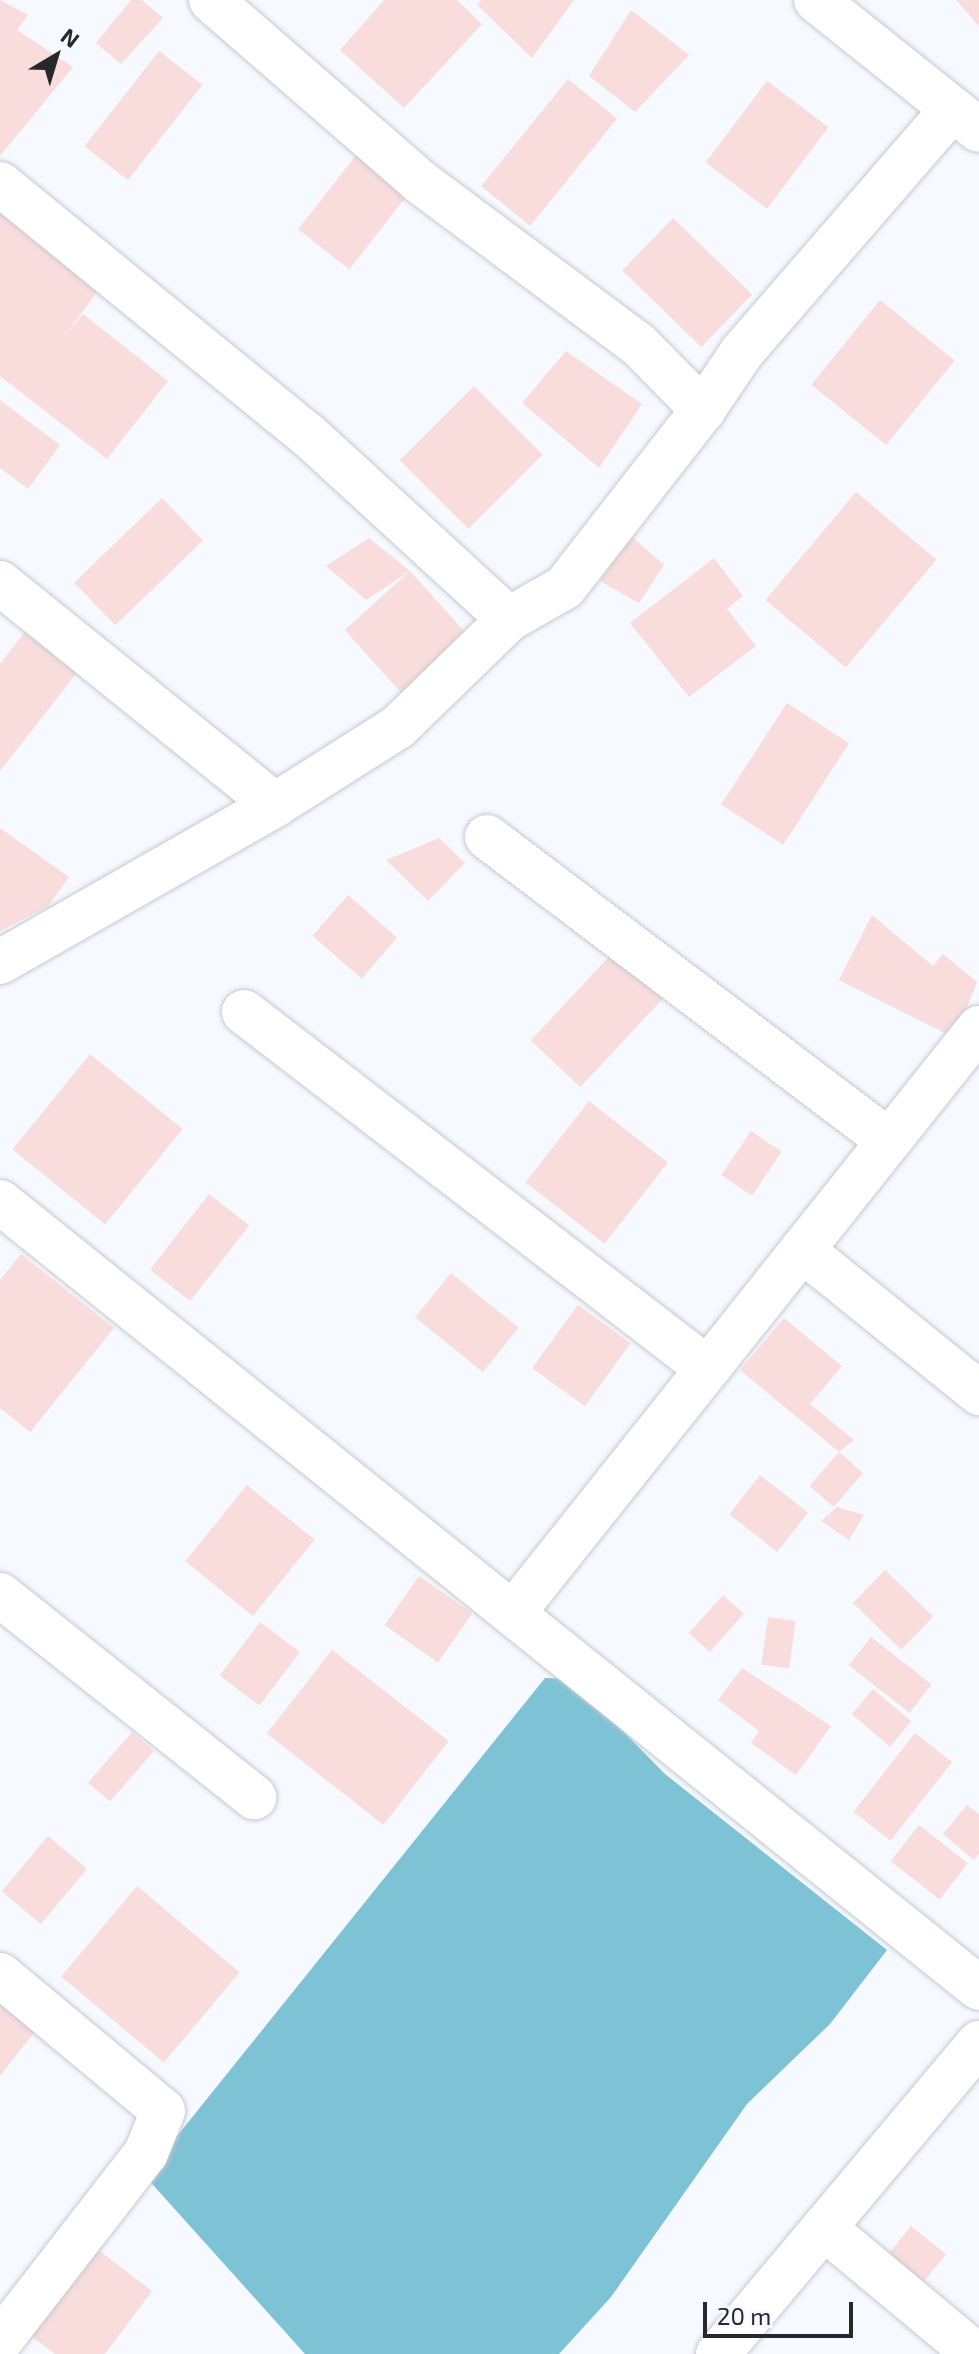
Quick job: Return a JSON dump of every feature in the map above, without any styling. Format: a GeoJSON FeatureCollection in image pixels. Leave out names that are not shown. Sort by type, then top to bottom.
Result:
{"type":"FeatureCollection","features":[{"type":"Feature","properties":{"kind":"street"},"geometry":{"type":"LineString","coordinates":[[211,0],[419,181],[638,344],[703,410]]}},
{"type":"Feature","properties":{"kind":"street"},"geometry":{"type":"LineString","coordinates":[[0,962],[275,805],[398,727],[509,619],[565,587],[703,410],[742,352],[970,119],[816,0]]}},
{"type":"Feature","properties":{"kind":"street"},"geometry":{"type":"LineString","coordinates":[[0,184],[307,434],[509,619]]}},
{"type":"Feature","properties":{"kind":"street"},"geometry":{"type":"LineString","coordinates":[[0,583],[275,805]]}},
{"type":"Feature","properties":{"kind":"street"},"geometry":{"type":"LineString","coordinates":[[487,837],[889,1141]]}},
{"type":"Feature","properties":{"kind":"street"},"geometry":{"type":"LineString","coordinates":[[244,1012],[708,1369]]}},
{"type":"Feature","properties":{"kind":"street"},"geometry":{"type":"LineString","coordinates":[[513,1613],[979,1028]]}},
{"type":"Feature","properties":{"kind":"street"},"geometry":{"type":"LineString","coordinates":[[0,1202],[513,1613],[971,1966]]}},
{"type":"Feature","properties":{"kind":"street"},"geometry":{"type":"LineString","coordinates":[[802,1250],[979,1393]]}},
{"type":"Feature","properties":{"kind":"street"},"geometry":{"type":"LineString","coordinates":[[0,1595],[254,1797]]}},
{"type":"Feature","properties":{"kind":"street"},"geometry":{"type":"LineString","coordinates":[[0,1975],[163,2111],[146,2153],[0,2341]]}},
{"type":"Feature","properties":{"kind":"street"},"geometry":{"type":"LineString","coordinates":[[718,2354],[979,2043]]}},
{"type":"Feature","properties":{"kind":"street"},"geometry":{"type":"LineString","coordinates":[[824,2228],[975,2354]]}},
{"type":"Feature","properties":{"kind":"water"},"geometry":{"type":"Polygon","coordinates":[[[545,1678],[572,1679],[665,1774],[887,1950],[830,2024],[747,2104],[611,2297],[559,2354],[305,2354],[145,2176],[545,1678]]]}},
{"type":"Feature","properties":{"kind":"building"},"geometry":{"type":"Polygon","coordinates":[[[0,0],[28,15],[17,30],[73,67],[0,156],[0,0]]]}},
{"type":"Feature","properties":{"kind":"building"},"geometry":{"type":"Polygon","coordinates":[[[131,0],[142,0],[163,18],[121,64],[96,43],[131,0]]]}},
{"type":"Feature","properties":{"kind":"building"},"geometry":{"type":"Polygon","coordinates":[[[384,0],[457,0],[482,24],[404,108],[340,50],[384,0]]]}},
{"type":"Feature","properties":{"kind":"building"},"geometry":{"type":"Polygon","coordinates":[[[481,0],[574,0],[532,58],[477,5],[481,0]]]}},
{"type":"Feature","properties":{"kind":"building"},"geometry":{"type":"Polygon","coordinates":[[[956,0],[979,0],[979,26],[956,0]]]}},
{"type":"Feature","properties":{"kind":"building"},"geometry":{"type":"Polygon","coordinates":[[[631,10],[689,55],[635,112],[589,76],[631,10]]]}},
{"type":"Feature","properties":{"kind":"building"},"geometry":{"type":"Polygon","coordinates":[[[159,51],[202,85],[128,180],[85,146],[159,51]]]}},
{"type":"Feature","properties":{"kind":"building"},"geometry":{"type":"Polygon","coordinates":[[[568,79],[617,119],[530,226],[481,186],[568,79]]]}},
{"type":"Feature","properties":{"kind":"building"},"geometry":{"type":"Polygon","coordinates":[[[767,81],[828,127],[767,209],[706,162],[767,81]]]}},
{"type":"Feature","properties":{"kind":"building"},"geometry":{"type":"Polygon","coordinates":[[[364,145],[415,185],[349,269],[298,229],[364,145]]]}},
{"type":"Feature","properties":{"kind":"building"},"geometry":{"type":"Polygon","coordinates":[[[0,213],[100,288],[63,338],[83,314],[168,381],[107,459],[0,376],[0,213]]]}},
{"type":"Feature","properties":{"kind":"building"},"geometry":{"type":"Polygon","coordinates":[[[673,218],[752,294],[701,347],[622,271],[673,218]]]}},
{"type":"Feature","properties":{"kind":"building"},"geometry":{"type":"Polygon","coordinates":[[[880,300],[955,360],[886,445],[811,385],[880,300]]]}},
{"type":"Feature","properties":{"kind":"building"},"geometry":{"type":"Polygon","coordinates":[[[566,351],[642,404],[599,468],[522,403],[566,351]]]}},
{"type":"Feature","properties":{"kind":"building"},"geometry":{"type":"Polygon","coordinates":[[[474,386],[543,455],[468,529],[400,460],[474,386]]]}},
{"type":"Feature","properties":{"kind":"building"},"geometry":{"type":"Polygon","coordinates":[[[0,400],[60,445],[28,489],[0,468],[0,400]]]}},
{"type":"Feature","properties":{"kind":"building"},"geometry":{"type":"Polygon","coordinates":[[[856,492],[936,559],[846,668],[765,600],[856,492]]]}},
{"type":"Feature","properties":{"kind":"building"},"geometry":{"type":"Polygon","coordinates":[[[162,498],[203,540],[115,625],[74,583],[162,498]]]}},
{"type":"Feature","properties":{"kind":"building"},"geometry":{"type":"Polygon","coordinates":[[[631,536],[664,565],[639,603],[600,581],[631,536]]]}},
{"type":"Feature","properties":{"kind":"building"},"geometry":{"type":"Polygon","coordinates":[[[369,538],[410,571],[366,600],[326,566],[369,538]]]}},
{"type":"Feature","properties":{"kind":"building"},"geometry":{"type":"Polygon","coordinates":[[[714,558],[743,596],[727,609],[756,646],[689,697],[630,623],[714,558]]]}},
{"type":"Feature","properties":{"kind":"building"},"geometry":{"type":"Polygon","coordinates":[[[410,571],[468,636],[403,695],[345,630],[410,571]]]}},
{"type":"Feature","properties":{"kind":"building"},"geometry":{"type":"Polygon","coordinates":[[[31,624],[83,665],[0,771],[0,664],[31,624]]]}},
{"type":"Feature","properties":{"kind":"building"},"geometry":{"type":"Polygon","coordinates":[[[787,703],[849,743],[783,845],[721,804],[787,703]]]}},
{"type":"Feature","properties":{"kind":"building"},"geometry":{"type":"Polygon","coordinates":[[[0,828],[69,877],[48,906],[0,931],[0,828]]]}},
{"type":"Feature","properties":{"kind":"building"},"geometry":{"type":"Polygon","coordinates":[[[439,838],[465,863],[428,901],[386,860],[439,838]]]}},
{"type":"Feature","properties":{"kind":"building"},"geometry":{"type":"Polygon","coordinates":[[[348,895],[397,938],[362,978],[313,936],[348,895]]]}},
{"type":"Feature","properties":{"kind":"building"},"geometry":{"type":"Polygon","coordinates":[[[872,915],[933,966],[943,954],[977,982],[955,1038],[839,980],[872,915]]]}},
{"type":"Feature","properties":{"kind":"building"},"geometry":{"type":"Polygon","coordinates":[[[618,947],[668,993],[580,1087],[531,1041],[618,947]]]}},
{"type":"Feature","properties":{"kind":"building"},"geometry":{"type":"Polygon","coordinates":[[[90,1054],[182,1129],[105,1224],[13,1150],[90,1054]]]}},
{"type":"Feature","properties":{"kind":"building"},"geometry":{"type":"Polygon","coordinates":[[[589,1101],[668,1163],[604,1244],[526,1182],[589,1101]]]}},
{"type":"Feature","properties":{"kind":"building"},"geometry":{"type":"Polygon","coordinates":[[[751,1131],[782,1152],[752,1196],[721,1175],[751,1131]]]}},
{"type":"Feature","properties":{"kind":"building"},"geometry":{"type":"Polygon","coordinates":[[[209,1194],[249,1225],[190,1301],[150,1270],[209,1194]]]}},
{"type":"Feature","properties":{"kind":"building"},"geometry":{"type":"Polygon","coordinates":[[[21,1254],[114,1328],[30,1432],[0,1408],[0,1280],[21,1254]]]}},
{"type":"Feature","properties":{"kind":"building"},"geometry":{"type":"Polygon","coordinates":[[[451,1273],[519,1328],[483,1372],[415,1317],[451,1273]]]}},
{"type":"Feature","properties":{"kind":"building"},"geometry":{"type":"Polygon","coordinates":[[[578,1305],[631,1343],[585,1406],[532,1368],[578,1305]]]}},
{"type":"Feature","properties":{"kind":"building"},"geometry":{"type":"Polygon","coordinates":[[[784,1318],[842,1366],[810,1404],[854,1440],[839,1452],[740,1370],[784,1318]]]}},
{"type":"Feature","properties":{"kind":"building"},"geometry":{"type":"Polygon","coordinates":[[[839,1452],[863,1473],[834,1507],[809,1486],[839,1452]]]}},
{"type":"Feature","properties":{"kind":"building"},"geometry":{"type":"Polygon","coordinates":[[[760,1475],[808,1513],[777,1552],[729,1514],[760,1475]]]}},
{"type":"Feature","properties":{"kind":"building"},"geometry":{"type":"Polygon","coordinates":[[[247,1485],[315,1540],[253,1616],[185,1561],[247,1485]]]}},
{"type":"Feature","properties":{"kind":"building"},"geometry":{"type":"Polygon","coordinates":[[[837,1507],[864,1515],[849,1540],[821,1521],[837,1507]]]}},
{"type":"Feature","properties":{"kind":"building"},"geometry":{"type":"Polygon","coordinates":[[[885,1570],[933,1617],[901,1650],[853,1603],[885,1570]]]}},
{"type":"Feature","properties":{"kind":"building"},"geometry":{"type":"Polygon","coordinates":[[[419,1576],[472,1613],[438,1662],[385,1625],[419,1576]]]}},
{"type":"Feature","properties":{"kind":"building"},"geometry":{"type":"Polygon","coordinates":[[[723,1595],[744,1614],[710,1652],[689,1633],[723,1595]]]}},
{"type":"Feature","properties":{"kind":"building"},"geometry":{"type":"Polygon","coordinates":[[[768,1617],[796,1621],[789,1668],[761,1665],[768,1617]]]}},
{"type":"Feature","properties":{"kind":"building"},"geometry":{"type":"Polygon","coordinates":[[[260,1622],[300,1652],[260,1706],[220,1676],[260,1622]]]}},
{"type":"Feature","properties":{"kind":"building"},"geometry":{"type":"Polygon","coordinates":[[[871,1637],[932,1684],[910,1713],[849,1665],[871,1637]]]}},
{"type":"Feature","properties":{"kind":"building"},"geometry":{"type":"Polygon","coordinates":[[[332,1650],[449,1741],[383,1825],[267,1734],[332,1650]]]}},
{"type":"Feature","properties":{"kind":"building"},"geometry":{"type":"Polygon","coordinates":[[[742,1668],[831,1726],[796,1775],[751,1743],[759,1731],[718,1700],[742,1668]]]}},
{"type":"Feature","properties":{"kind":"building"},"geometry":{"type":"Polygon","coordinates":[[[873,1689],[911,1721],[890,1746],[852,1714],[873,1689]]]}},
{"type":"Feature","properties":{"kind":"building"},"geometry":{"type":"Polygon","coordinates":[[[132,1732],[154,1751],[110,1802],[88,1783],[132,1732]]]}},
{"type":"Feature","properties":{"kind":"building"},"geometry":{"type":"Polygon","coordinates":[[[915,1733],[952,1762],[890,1841],[853,1812],[915,1733]]]}},
{"type":"Feature","properties":{"kind":"building"},"geometry":{"type":"Polygon","coordinates":[[[967,1805],[979,1814],[979,1854],[974,1860],[943,1834],[967,1805]]]}},
{"type":"Feature","properties":{"kind":"building"},"geometry":{"type":"Polygon","coordinates":[[[919,1825],[968,1863],[940,1899],[891,1861],[919,1825]]]}},
{"type":"Feature","properties":{"kind":"building"},"geometry":{"type":"Polygon","coordinates":[[[48,1836],[87,1869],[41,1924],[2,1891],[48,1836]]]}},
{"type":"Feature","properties":{"kind":"building"},"geometry":{"type":"Polygon","coordinates":[[[137,1886],[240,1972],[164,2063],[61,1976],[137,1886]]]}},
{"type":"Feature","properties":{"kind":"building"},"geometry":{"type":"Polygon","coordinates":[[[0,1994],[40,2025],[0,2076],[0,1994]]]}},
{"type":"Feature","properties":{"kind":"building"},"geometry":{"type":"Polygon","coordinates":[[[911,2226],[946,2254],[918,2289],[883,2260],[911,2226]]]}},
{"type":"Feature","properties":{"kind":"building"},"geometry":{"type":"Polygon","coordinates":[[[92,2245],[152,2291],[105,2354],[55,2354],[27,2333],[92,2245]]]}}]}
